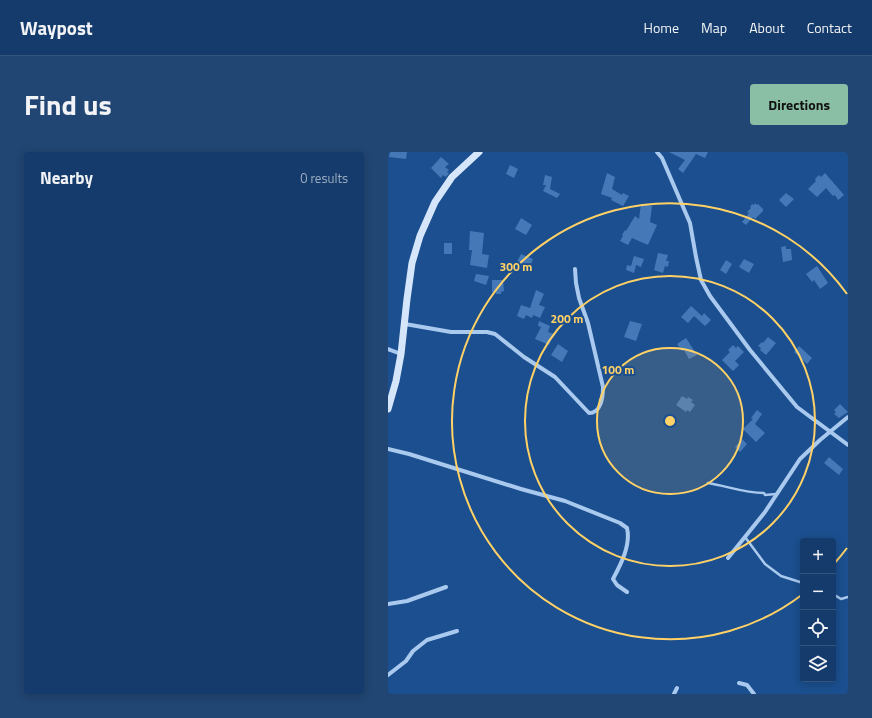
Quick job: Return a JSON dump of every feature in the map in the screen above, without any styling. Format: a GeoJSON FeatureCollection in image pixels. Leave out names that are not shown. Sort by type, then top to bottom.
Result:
{"type":"FeatureCollection","features":[{"type":"Feature","properties":{"kind":"street"},"geometry":{"type":"LineString","coordinates":[[388,408],[396,381],[401,354],[412,263],[420,236],[435,202],[452,177],[478,152]]}},
{"type":"Feature","properties":{"kind":"street"},"geometry":{"type":"LineString","coordinates":[[657,152],[662,158],[690,223],[701,280],[710,296],[750,350],[797,407],[848,445]]}},
{"type":"Feature","properties":{"kind":"street"},"geometry":{"type":"LineString","coordinates":[[405,324],[451,332],[487,332],[494,334],[524,357],[555,377],[589,413],[593,413],[599,406],[603,395],[603,387],[590,330],[579,298],[576,283],[576,269]]}},
{"type":"Feature","properties":{"kind":"street"},"geometry":{"type":"LineString","coordinates":[[388,349],[401,354]]}},
{"type":"Feature","properties":{"kind":"street"},"geometry":{"type":"LineString","coordinates":[[728,558],[765,512],[800,459],[830,431],[848,417]]}},
{"type":"Feature","properties":{"kind":"street"},"geometry":{"type":"LineString","coordinates":[[388,449],[565,501],[620,523],[628,528],[629,533],[624,557],[613,579],[617,585],[627,592]]}},
{"type":"Feature","properties":{"kind":"street"},"geometry":{"type":"LineString","coordinates":[[388,604],[407,601],[446,587]]}},
{"type":"Feature","properties":{"kind":"street"},"geometry":{"type":"LineString","coordinates":[[388,675],[406,661],[413,651],[427,640],[457,631]]}},
{"type":"Feature","properties":{"kind":"street"},"geometry":{"type":"LineString","coordinates":[[739,683],[747,685],[754,694]]}},
{"type":"Feature","properties":{"kind":"street"},"geometry":{"type":"LineString","coordinates":[[674,694],[676,688]]}},
{"type":"Feature","properties":{"kind":"lane"},"geometry":{"type":"LineString","coordinates":[[708,484],[726,486],[735,490],[764,493],[765,495],[777,494]]}},
{"type":"Feature","properties":{"kind":"lane"},"geometry":{"type":"LineString","coordinates":[[745,538],[765,564],[781,576],[800,582]]}},
{"type":"Feature","properties":{"kind":"lane"},"geometry":{"type":"LineString","coordinates":[[836,596],[842,599],[848,598]]}},
{"type":"Feature","properties":{"kind":"building"},"geometry":{"type":"Polygon","coordinates":[[[390,152],[407,152],[406,159],[389,157],[390,152]]]}},
{"type":"Feature","properties":{"kind":"building"},"geometry":{"type":"Polygon","coordinates":[[[669,152],[708,152],[705,158],[696,154],[683,173],[678,169],[685,160],[669,152]]]}},
{"type":"Feature","properties":{"kind":"building"},"geometry":{"type":"Polygon","coordinates":[[[441,157],[449,164],[445,167],[449,170],[447,172],[449,173],[446,177],[443,175],[441,178],[431,168],[441,157]]]}},
{"type":"Feature","properties":{"kind":"building"},"geometry":{"type":"Polygon","coordinates":[[[510,165],[518,169],[514,178],[506,174],[510,165]]]}},
{"type":"Feature","properties":{"kind":"building"},"geometry":{"type":"Polygon","coordinates":[[[607,173],[615,177],[612,189],[622,195],[623,193],[629,196],[623,206],[611,200],[612,198],[601,194],[607,173]]]}},
{"type":"Feature","properties":{"kind":"building"},"geometry":{"type":"Polygon","coordinates":[[[825,173],[844,195],[838,200],[835,195],[833,196],[826,188],[817,197],[808,189],[816,181],[815,179],[819,175],[821,177],[825,173]]]}},
{"type":"Feature","properties":{"kind":"building"},"geometry":{"type":"Polygon","coordinates":[[[545,175],[552,177],[550,189],[560,194],[557,198],[543,191],[546,185],[543,185],[545,175]]]}},
{"type":"Feature","properties":{"kind":"building"},"geometry":{"type":"Polygon","coordinates":[[[786,193],[794,199],[786,207],[779,200],[786,193]]]}},
{"type":"Feature","properties":{"kind":"building"},"geometry":{"type":"Polygon","coordinates":[[[755,203],[763,209],[763,211],[755,219],[753,217],[746,225],[742,222],[749,213],[747,212],[751,208],[750,207],[752,204],[754,205],[755,203]]]}},
{"type":"Feature","properties":{"kind":"building"},"geometry":{"type":"Polygon","coordinates":[[[641,204],[652,206],[650,222],[657,225],[648,245],[632,238],[628,245],[620,241],[625,230],[626,231],[635,216],[639,219],[641,204]]]}},
{"type":"Feature","properties":{"kind":"building"},"geometry":{"type":"Polygon","coordinates":[[[521,218],[532,225],[526,235],[515,229],[521,218]]]}},
{"type":"Feature","properties":{"kind":"building"},"geometry":{"type":"Polygon","coordinates":[[[470,231],[484,233],[482,254],[489,255],[487,268],[470,265],[472,250],[469,250],[470,231]]]}},
{"type":"Feature","properties":{"kind":"building"},"geometry":{"type":"Polygon","coordinates":[[[444,243],[452,243],[452,254],[444,254],[444,243]]]}},
{"type":"Feature","properties":{"kind":"building"},"geometry":{"type":"Polygon","coordinates":[[[786,246],[786,249],[791,249],[792,260],[783,262],[781,247],[786,246]]]}},
{"type":"Feature","properties":{"kind":"building"},"geometry":{"type":"Polygon","coordinates":[[[658,253],[668,255],[666,261],[669,261],[668,267],[665,266],[663,273],[654,270],[658,253]]]}},
{"type":"Feature","properties":{"kind":"building"},"geometry":{"type":"Polygon","coordinates":[[[521,254],[533,259],[528,272],[521,269],[522,267],[516,264],[521,254]]]}},
{"type":"Feature","properties":{"kind":"building"},"geometry":{"type":"Polygon","coordinates":[[[634,256],[644,259],[641,267],[636,265],[634,273],[626,270],[627,265],[631,266],[634,256]]]}},
{"type":"Feature","properties":{"kind":"building"},"geometry":{"type":"Polygon","coordinates":[[[744,259],[754,264],[749,273],[739,267],[744,259]]]}},
{"type":"Feature","properties":{"kind":"building"},"geometry":{"type":"Polygon","coordinates":[[[726,260],[732,264],[726,274],[720,270],[726,260]]]}},
{"type":"Feature","properties":{"kind":"building"},"geometry":{"type":"Polygon","coordinates":[[[817,266],[828,283],[820,289],[814,280],[812,282],[806,274],[817,266]]]}},
{"type":"Feature","properties":{"kind":"building"},"geometry":{"type":"Polygon","coordinates":[[[476,274],[489,276],[486,285],[474,281],[476,274]]]}},
{"type":"Feature","properties":{"kind":"building"},"geometry":{"type":"Polygon","coordinates":[[[492,280],[503,280],[504,291],[501,292],[501,294],[492,292],[492,280]]]}},
{"type":"Feature","properties":{"kind":"building"},"geometry":{"type":"Polygon","coordinates":[[[536,290],[544,294],[539,305],[545,307],[540,318],[533,315],[532,318],[526,315],[524,319],[517,316],[521,305],[530,308],[536,290]]]}},
{"type":"Feature","properties":{"kind":"building"},"geometry":{"type":"Polygon","coordinates":[[[691,306],[702,316],[704,313],[711,320],[705,326],[694,316],[688,323],[681,317],[691,306]]]}},
{"type":"Feature","properties":{"kind":"building"},"geometry":{"type":"Polygon","coordinates":[[[539,321],[550,326],[548,332],[554,334],[549,345],[535,339],[541,327],[538,326],[539,321]]]}},
{"type":"Feature","properties":{"kind":"building"},"geometry":{"type":"Polygon","coordinates":[[[630,321],[642,324],[636,341],[624,337],[630,321]]]}},
{"type":"Feature","properties":{"kind":"building"},"geometry":{"type":"Polygon","coordinates":[[[768,337],[776,343],[766,355],[758,346],[768,337]]]}},
{"type":"Feature","properties":{"kind":"building"},"geometry":{"type":"Polygon","coordinates":[[[686,338],[697,355],[689,359],[684,350],[682,351],[677,344],[686,338]]]}},
{"type":"Feature","properties":{"kind":"building"},"geometry":{"type":"Polygon","coordinates":[[[558,344],[568,351],[562,362],[551,355],[558,344]]]}},
{"type":"Feature","properties":{"kind":"building"},"geometry":{"type":"Polygon","coordinates":[[[733,345],[736,348],[738,346],[744,352],[735,361],[739,365],[733,371],[722,360],[730,352],[728,350],[733,345]]]}},
{"type":"Feature","properties":{"kind":"building"},"geometry":{"type":"Polygon","coordinates":[[[799,346],[812,358],[807,364],[794,352],[799,346]]]}},
{"type":"Feature","properties":{"kind":"building"},"geometry":{"type":"Polygon","coordinates":[[[682,396],[693,400],[691,402],[695,405],[690,412],[687,410],[686,412],[676,405],[682,396]]]}},
{"type":"Feature","properties":{"kind":"building"},"geometry":{"type":"Polygon","coordinates":[[[840,404],[848,412],[839,418],[834,414],[836,412],[834,410],[840,404]]]}},
{"type":"Feature","properties":{"kind":"building"},"geometry":{"type":"Polygon","coordinates":[[[757,410],[762,414],[755,424],[765,433],[756,442],[743,429],[753,419],[751,418],[757,410]]]}},
{"type":"Feature","properties":{"kind":"building"},"geometry":{"type":"Polygon","coordinates":[[[742,439],[747,444],[740,452],[735,447],[742,439]]]}},
{"type":"Feature","properties":{"kind":"building"},"geometry":{"type":"Polygon","coordinates":[[[829,457],[843,469],[839,475],[824,463],[829,457]]]}}]}
